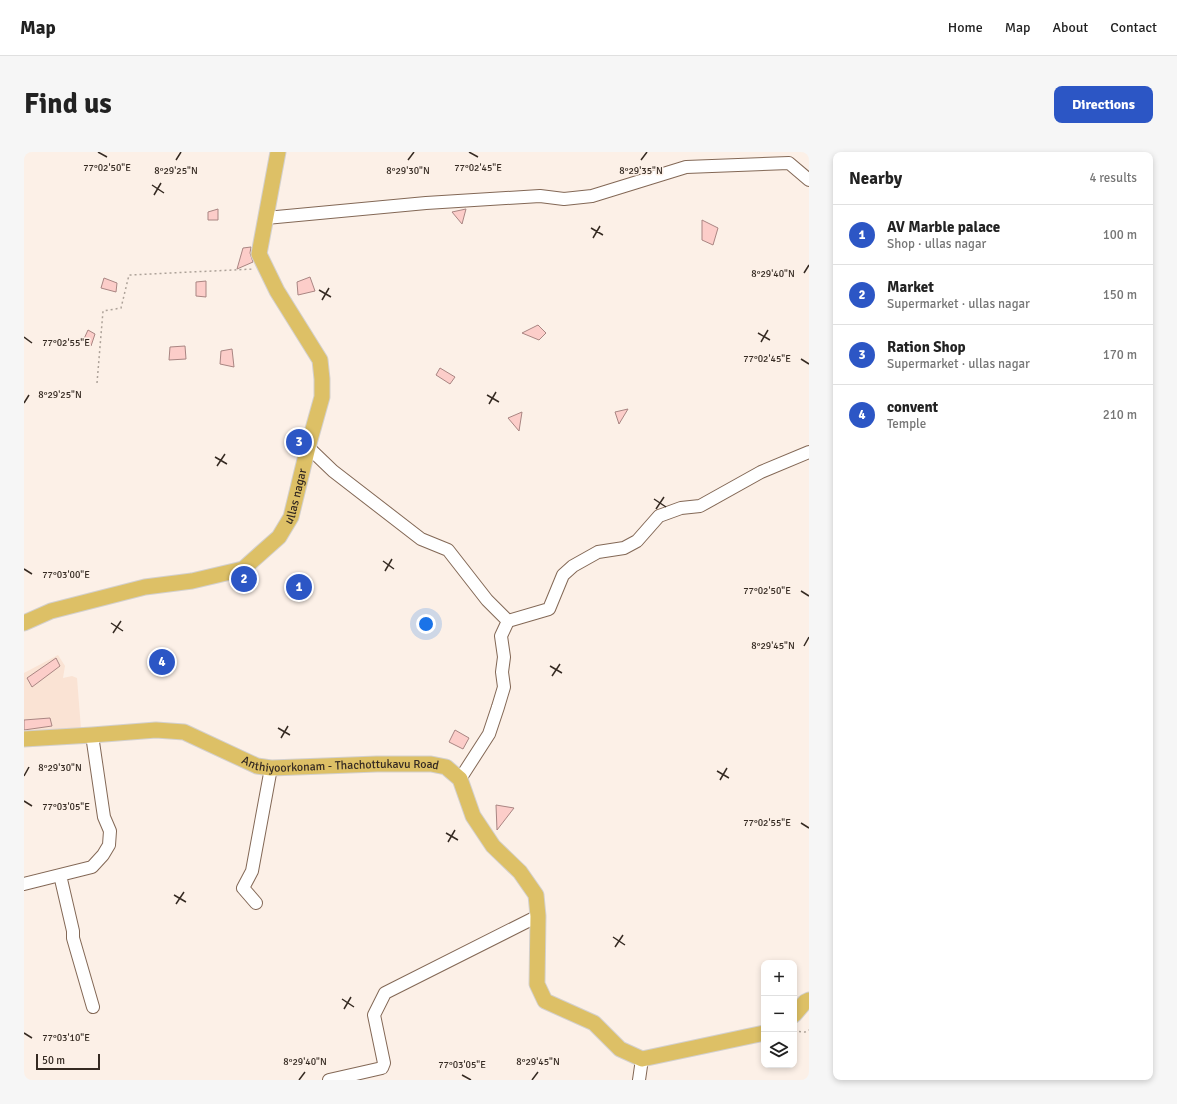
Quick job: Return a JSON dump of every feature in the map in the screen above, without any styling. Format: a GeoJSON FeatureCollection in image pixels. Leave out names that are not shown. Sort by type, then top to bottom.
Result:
{"type":"FeatureCollection","features":[{"type":"Feature","properties":{"kind":"main road","name":"ullas nagar"},"geometry":{"type":"LineString","coordinates":[[24,623],[51,611],[138,589],[192,581],[243,569],[279,537],[291,517],[308,446],[322,397],[320,360],[277,291],[259,254],[278,152]]}},
{"type":"Feature","properties":{"kind":"main road","name":"Anthiyoorkonam - Thachottukavu Road"},"geometry":{"type":"LineString","coordinates":[[24,739],[156,730],[184,732],[257,766],[271,768],[378,764],[431,764],[446,767],[460,780],[473,816],[493,846],[520,872],[536,896],[538,916],[537,984],[545,1001],[594,1023],[620,1049],[642,1059]]}},
{"type":"Feature","properties":{"kind":"main road"},"geometry":{"type":"LineString","coordinates":[[797,1011],[805,1002],[809,1000]]}},
{"type":"Feature","properties":{"kind":"main road"},"geometry":{"type":"LineString","coordinates":[[642,1059],[761,1034]]}},
{"type":"Feature","properties":{"kind":"street"},"geometry":{"type":"LineString","coordinates":[[266,218],[426,203],[540,196],[564,199],[592,196],[686,166],[789,163],[809,180]]}},
{"type":"Feature","properties":{"kind":"street"},"geometry":{"type":"LineString","coordinates":[[308,446],[334,471],[421,539],[448,550],[487,600],[508,622]]}},
{"type":"Feature","properties":{"kind":"street"},"geometry":{"type":"LineString","coordinates":[[460,780],[488,734],[498,707],[504,687],[502,672],[504,657],[501,636],[508,622],[525,615],[549,609],[563,575],[573,566],[598,552],[624,548],[637,541],[659,516],[681,508],[700,506],[761,472],[809,452]]}},
{"type":"Feature","properties":{"kind":"street"},"geometry":{"type":"LineString","coordinates":[[24,884],[92,867],[104,856],[110,845],[110,831],[104,817],[92,735]]}},
{"type":"Feature","properties":{"kind":"street"},"geometry":{"type":"LineString","coordinates":[[256,903],[244,888],[252,871],[271,768]]}},
{"type":"Feature","properties":{"kind":"street"},"geometry":{"type":"LineString","coordinates":[[60,875],[73,931],[73,938],[93,1007]]}},
{"type":"Feature","properties":{"kind":"street"},"geometry":{"type":"LineString","coordinates":[[329,1080],[382,1068],[384,1063],[374,1015],[385,993],[538,916]]}},
{"type":"Feature","properties":{"kind":"street"},"geometry":{"type":"LineString","coordinates":[[639,1080],[642,1059]]}},
{"type":"Feature","properties":{"kind":"path"},"geometry":{"type":"LineString","coordinates":[[97,383],[103,311],[121,308],[129,275],[260,268]]}},
{"type":"Feature","properties":{"kind":"path"},"geometry":{"type":"LineString","coordinates":[[797,1031],[805,1032],[809,1030]]}},
{"type":"Feature","properties":{"kind":"shaded area"},"geometry":{"type":"Polygon","coordinates":[[[58,655],[65,666],[63,678],[72,676],[77,678],[81,729],[24,733],[24,673],[58,655]]]}},
{"type":"Feature","properties":{"kind":"building"},"geometry":{"type":"Polygon","coordinates":[[[218,209],[218,220],[208,220],[208,212],[218,209]]]}},
{"type":"Feature","properties":{"kind":"building"},"geometry":{"type":"Polygon","coordinates":[[[466,209],[462,224],[452,212],[466,209]]]}},
{"type":"Feature","properties":{"kind":"building"},"geometry":{"type":"Polygon","coordinates":[[[702,220],[718,228],[713,245],[702,240],[702,220]]]}},
{"type":"Feature","properties":{"kind":"building"},"geometry":{"type":"Polygon","coordinates":[[[251,247],[250,253],[253,262],[237,269],[243,248],[251,247]]]}},
{"type":"Feature","properties":{"kind":"building"},"geometry":{"type":"Polygon","coordinates":[[[310,277],[315,291],[298,295],[297,282],[310,277]]]}},
{"type":"Feature","properties":{"kind":"building"},"geometry":{"type":"Polygon","coordinates":[[[104,278],[117,283],[116,292],[101,288],[104,278]]]}},
{"type":"Feature","properties":{"kind":"building"},"geometry":{"type":"Polygon","coordinates":[[[206,281],[206,297],[196,296],[196,282],[206,281]]]}},
{"type":"Feature","properties":{"kind":"building"},"geometry":{"type":"Polygon","coordinates":[[[538,325],[546,333],[539,340],[522,333],[538,325]]]}},
{"type":"Feature","properties":{"kind":"building"},"geometry":{"type":"Polygon","coordinates":[[[88,330],[95,334],[91,346],[83,341],[88,330]]]}},
{"type":"Feature","properties":{"kind":"building"},"geometry":{"type":"Polygon","coordinates":[[[185,346],[186,359],[169,360],[170,347],[185,346]]]}},
{"type":"Feature","properties":{"kind":"building"},"geometry":{"type":"Polygon","coordinates":[[[232,349],[234,367],[220,364],[221,351],[232,349]]]}},
{"type":"Feature","properties":{"kind":"building"},"geometry":{"type":"Polygon","coordinates":[[[440,368],[455,377],[450,384],[436,375],[440,368]]]}},
{"type":"Feature","properties":{"kind":"building"},"geometry":{"type":"Polygon","coordinates":[[[628,409],[619,424],[615,412],[628,409]]]}},
{"type":"Feature","properties":{"kind":"building"},"geometry":{"type":"Polygon","coordinates":[[[522,412],[519,431],[508,418],[522,412]]]}},
{"type":"Feature","properties":{"kind":"building"},"geometry":{"type":"Polygon","coordinates":[[[296,436],[301,437],[299,447],[294,447],[296,436]]]}},
{"type":"Feature","properties":{"kind":"building"},"geometry":{"type":"Polygon","coordinates":[[[56,658],[60,666],[32,687],[27,678],[56,658]]]}},
{"type":"Feature","properties":{"kind":"building"},"geometry":{"type":"Polygon","coordinates":[[[50,718],[52,726],[24,730],[24,720],[50,718]]]}},
{"type":"Feature","properties":{"kind":"building"},"geometry":{"type":"Polygon","coordinates":[[[455,730],[469,738],[463,749],[449,742],[455,730]]]}},
{"type":"Feature","properties":{"kind":"building"},"geometry":{"type":"Polygon","coordinates":[[[496,805],[514,808],[497,830],[496,805]]]}},
{"type":"Feature","properties":{"kind":"place","name":"Ration Shop"},"geometry":{"type":"Point","coordinates":[299,442]}},
{"type":"Feature","properties":{"kind":"place","name":"Market"},"geometry":{"type":"Point","coordinates":[244,579]}},
{"type":"Feature","properties":{"kind":"place","name":"AV Marble palace"},"geometry":{"type":"Point","coordinates":[299,587]}},
{"type":"Feature","properties":{"kind":"place","name":"convent"},"geometry":{"type":"Point","coordinates":[162,662]}}]}
